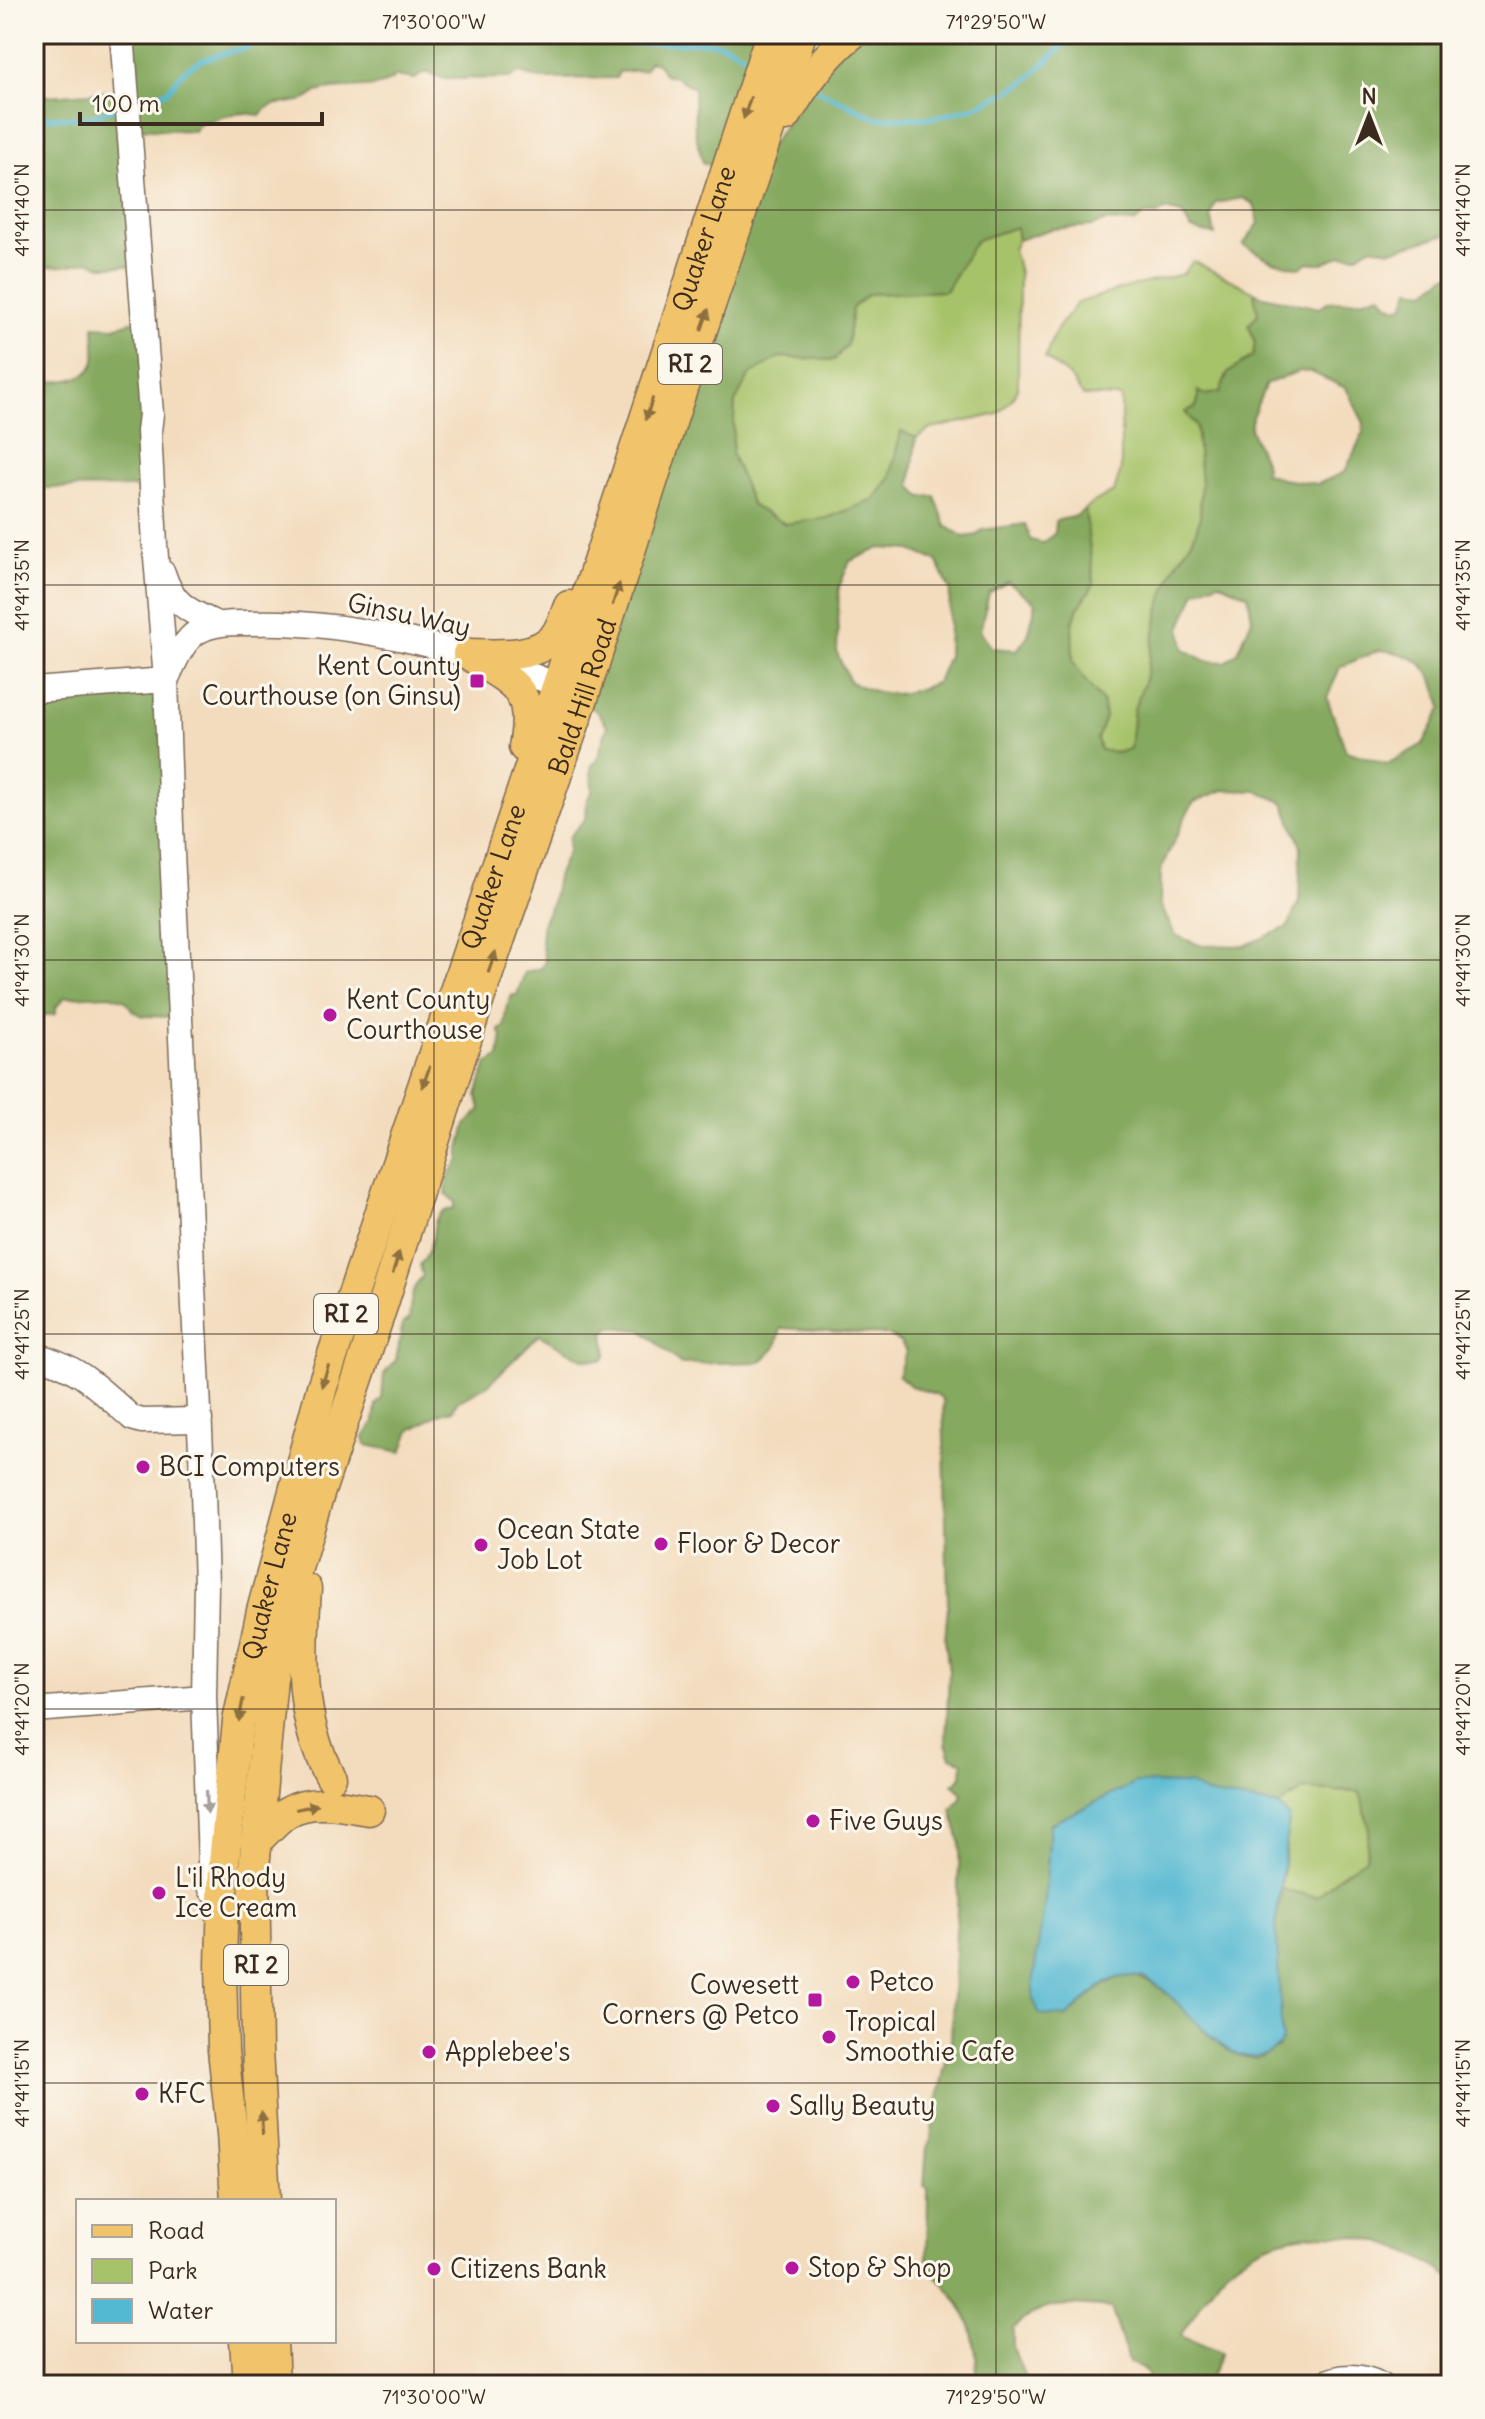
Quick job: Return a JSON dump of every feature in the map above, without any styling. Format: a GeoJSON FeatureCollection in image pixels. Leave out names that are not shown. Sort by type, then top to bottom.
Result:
{"type":"FeatureCollection","features":[{"type":"Feature","properties":{"kind":"main road","name":"Quaker Lane"},"geometry":{"type":"LineString","coordinates":[[236,2199],[223,2050],[221,1964],[224,1863],[238,1721],[262,1611],[322,1387],[510,826],[571,690],[630,465],[771,34]]}},
{"type":"Feature","properties":{"kind":"main road","name":"Bald Hill Road"},"geometry":{"type":"LineString","coordinates":[[255,1842],[272,1678],[289,1595],[309,1523],[383,1303],[479,999],[571,690],[672,418],[801,34]]}},
{"type":"Feature","properties":{"kind":"main road"},"geometry":{"type":"LineString","coordinates":[[749,192],[778,130],[807,83],[841,42],[852,34]]}},
{"type":"Feature","properties":{"kind":"main road"},"geometry":{"type":"LineString","coordinates":[[468,654],[521,653],[541,647],[556,634],[630,465]]}},
{"type":"Feature","properties":{"kind":"main road"},"geometry":{"type":"LineString","coordinates":[[468,654],[512,683],[526,700],[528,723],[510,826]]}},
{"type":"Feature","properties":{"kind":"main road"},"geometry":{"type":"LineString","coordinates":[[309,1523],[303,1642],[305,1702],[322,1761],[331,1777]]}},
{"type":"Feature","properties":{"kind":"main road"},"geometry":{"type":"LineString","coordinates":[[255,1842],[289,1812],[307,1806],[326,1804],[369,1810]]}},
{"type":"Feature","properties":{"kind":"main road","name":"RI 2"},"geometry":{"type":"LineString","coordinates":[[255,1842],[257,2049],[265,2199]]}},
{"type":"Feature","properties":{"kind":"main road"},"geometry":{"type":"LineString","coordinates":[[223,2050],[257,2049]]}},
{"type":"Feature","properties":{"kind":"main road"},"geometry":{"type":"LineString","coordinates":[[245,2343],[248,2385]]}},
{"type":"Feature","properties":{"kind":"main road"},"geometry":{"type":"LineString","coordinates":[[272,2343],[274,2385]]}},
{"type":"Feature","properties":{"kind":"street","name":"Quaker Lane"},"geometry":{"type":"LineString","coordinates":[[122,34],[151,414],[150,446],[166,680],[200,1420],[206,1585],[204,1697],[211,1892],[221,1964]]}},
{"type":"Feature","properties":{"kind":"street","name":"Ginsu Way"},"geometry":{"type":"LineString","coordinates":[[157,554],[166,583],[177,601],[186,610],[217,624],[266,622],[322,626],[390,637],[468,654],[571,690]]}},
{"type":"Feature","properties":{"kind":"street"},"geometry":{"type":"LineString","coordinates":[[34,690],[166,680],[189,639],[217,624]]}},
{"type":"Feature","properties":{"kind":"street"},"geometry":{"type":"LineString","coordinates":[[34,1355],[81,1373],[132,1418],[142,1421],[200,1420]]}},
{"type":"Feature","properties":{"kind":"street"},"geometry":{"type":"LineString","coordinates":[[34,1710],[204,1697]]}},
{"type":"Feature","properties":{"kind":"street"},"geometry":{"type":"LineString","coordinates":[[1321,2385],[1348,2377],[1368,2379],[1381,2385]]}},
{"type":"Feature","properties":{"kind":"green space"},"geometry":{"type":"Polygon","coordinates":[[[123,34],[769,34],[723,169],[703,163],[695,131],[694,88],[664,74],[658,63],[650,61],[644,70],[619,72],[616,78],[541,79],[519,73],[510,78],[446,79],[425,72],[415,79],[396,76],[370,87],[327,89],[300,101],[269,107],[260,116],[244,113],[222,117],[199,124],[195,131],[132,128],[136,266],[100,266],[90,261],[36,267],[34,97],[120,91],[123,34]]]}},
{"type":"Feature","properties":{"kind":"green space"},"geometry":{"type":"Polygon","coordinates":[[[851,34],[1451,34],[1451,233],[1392,250],[1370,247],[1358,255],[1342,255],[1323,263],[1307,263],[1300,268],[1272,261],[1243,245],[1259,223],[1254,204],[1243,198],[1216,203],[1211,216],[1215,235],[1191,229],[1182,214],[1165,210],[1158,215],[1144,215],[1134,223],[1107,221],[1092,226],[1051,229],[1018,240],[1016,227],[976,240],[945,291],[868,294],[852,308],[847,345],[834,360],[779,357],[749,376],[735,402],[732,454],[752,506],[785,524],[827,518],[874,500],[890,478],[901,431],[916,438],[911,486],[921,497],[935,496],[946,526],[964,537],[977,535],[982,530],[1025,524],[1030,540],[1044,543],[1055,533],[1055,521],[1076,516],[1085,509],[1094,584],[1077,610],[1072,625],[1073,662],[1102,701],[1105,717],[1097,739],[1100,750],[1117,753],[1130,749],[1134,709],[1145,680],[1161,603],[1174,568],[1194,537],[1200,519],[1201,483],[1196,425],[1185,412],[1196,407],[1198,391],[1206,395],[1220,392],[1228,373],[1253,356],[1255,343],[1249,325],[1258,314],[1254,294],[1319,308],[1327,302],[1361,300],[1381,294],[1388,304],[1398,308],[1404,305],[1410,289],[1426,291],[1451,275],[1451,2278],[1399,2249],[1340,2235],[1310,2235],[1281,2240],[1253,2251],[1222,2274],[1182,2333],[1181,2336],[1221,2353],[1206,2385],[1151,2385],[1147,2372],[1129,2362],[1111,2308],[1071,2305],[1036,2312],[1013,2329],[1013,2348],[1028,2385],[977,2385],[975,2348],[967,2319],[952,2293],[927,2266],[928,2187],[924,2186],[927,2147],[951,2040],[960,1842],[952,1810],[962,1793],[953,1785],[962,1777],[963,1762],[951,1757],[946,1743],[949,1671],[945,1639],[948,1606],[943,1400],[938,1395],[911,1386],[898,1375],[906,1351],[901,1343],[888,1335],[781,1328],[776,1347],[760,1362],[681,1364],[642,1330],[610,1327],[604,1334],[607,1354],[603,1360],[583,1359],[539,1335],[488,1385],[457,1401],[453,1410],[410,1430],[402,1452],[366,1445],[364,1437],[374,1422],[376,1405],[382,1398],[384,1374],[396,1360],[403,1323],[409,1320],[413,1291],[423,1276],[420,1265],[431,1243],[436,1219],[442,1212],[454,1208],[455,1202],[446,1194],[448,1176],[460,1160],[466,1125],[481,1109],[477,1095],[487,1064],[499,1057],[502,1036],[499,1030],[504,1027],[506,1009],[512,995],[517,995],[525,972],[542,968],[545,961],[541,942],[543,921],[552,904],[557,876],[568,852],[569,837],[586,818],[587,800],[592,792],[591,767],[608,727],[598,712],[575,698],[764,154],[851,34]],[[1299,371],[1266,384],[1250,429],[1266,466],[1263,472],[1281,479],[1318,484],[1345,472],[1363,433],[1364,423],[1346,388],[1311,372],[1299,371]],[[880,548],[850,561],[839,587],[837,653],[850,682],[894,694],[937,682],[948,656],[950,590],[937,561],[911,550],[880,548]],[[1008,582],[989,593],[980,631],[992,648],[1017,650],[1028,635],[1036,603],[1008,582]],[[1219,582],[1196,591],[1181,628],[1184,649],[1206,661],[1226,662],[1238,652],[1252,619],[1248,595],[1219,582]],[[1379,650],[1340,667],[1327,698],[1346,751],[1387,764],[1423,744],[1442,708],[1434,683],[1423,666],[1406,655],[1379,650]],[[1223,790],[1194,802],[1161,869],[1160,904],[1175,935],[1199,945],[1244,946],[1288,927],[1299,901],[1301,847],[1284,803],[1258,791],[1223,790]],[[1188,1784],[1050,1823],[1045,1901],[1066,2017],[1115,1979],[1141,1978],[1177,2002],[1227,2049],[1244,2057],[1263,2056],[1279,2047],[1276,1922],[1281,1889],[1317,1897],[1338,1877],[1366,1858],[1369,1827],[1360,1792],[1303,1790],[1278,1806],[1206,1794],[1188,1784]]]}},
{"type":"Feature","properties":{"kind":"green space"},"geometry":{"type":"Polygon","coordinates":[[[1017,227],[1018,240],[1013,249],[1019,273],[1018,386],[1012,399],[998,414],[931,429],[916,438],[901,431],[890,478],[874,500],[827,519],[785,524],[752,506],[732,454],[735,402],[749,376],[779,357],[834,360],[847,344],[852,308],[868,294],[945,291],[976,240],[1017,227]]]}},
{"type":"Feature","properties":{"kind":"green space"},"geometry":{"type":"Polygon","coordinates":[[[1193,261],[1257,293],[1258,314],[1249,325],[1255,343],[1253,356],[1228,373],[1220,392],[1199,396],[1196,407],[1185,412],[1196,425],[1201,483],[1200,519],[1194,537],[1174,568],[1161,603],[1145,680],[1134,709],[1130,749],[1116,753],[1100,750],[1097,739],[1105,717],[1102,701],[1073,663],[1072,625],[1077,610],[1094,584],[1085,509],[1114,492],[1121,469],[1121,397],[1083,396],[1070,377],[1045,358],[1055,332],[1077,303],[1183,274],[1193,261]]]}},
{"type":"Feature","properties":{"kind":"green space"},"geometry":{"type":"Polygon","coordinates":[[[141,319],[153,487],[34,488],[34,383],[70,380],[87,373],[95,359],[94,326],[114,327],[141,319]]]}},
{"type":"Feature","properties":{"kind":"green space"},"geometry":{"type":"Polygon","coordinates":[[[165,679],[179,1017],[143,1016],[133,1011],[125,1000],[110,995],[65,997],[56,1007],[56,1014],[34,1016],[34,689],[165,679]]]}},
{"type":"Feature","properties":{"kind":"green space"},"geometry":{"type":"Polygon","coordinates":[[[1303,1790],[1360,1792],[1369,1827],[1366,1858],[1338,1877],[1317,1897],[1281,1889],[1289,1818],[1278,1806],[1303,1790]]]}},
{"type":"Feature","properties":{"kind":"water"},"geometry":{"type":"Polygon","coordinates":[[[1136,1783],[1189,1784],[1206,1794],[1278,1806],[1289,1817],[1276,1922],[1282,2040],[1270,2052],[1253,2057],[1236,2054],[1220,2044],[1159,1987],[1142,1977],[1121,1977],[1106,1983],[1066,2017],[1040,2014],[1033,1999],[1034,1973],[1045,1901],[1050,1824],[1136,1783]]]}},
{"type":"Feature","properties":{"kind":"waterway"},"geometry":{"type":"LineString","coordinates":[[133,103],[165,92],[185,70],[201,61],[249,47],[255,34]]}},
{"type":"Feature","properties":{"kind":"waterway"},"geometry":{"type":"LineString","coordinates":[[607,34],[631,44],[707,42],[725,45],[748,57]]}},
{"type":"Feature","properties":{"kind":"waterway"},"geometry":{"type":"LineString","coordinates":[[816,89],[876,118],[932,118],[972,108],[1008,92],[1026,81],[1079,34]]}},
{"type":"Feature","properties":{"kind":"waterway"},"geometry":{"type":"LineString","coordinates":[[34,117],[86,118],[119,107]]}},
{"type":"Feature","properties":{"kind":"place","name":"Kent County Courthouse (on Ginsu)"},"geometry":{"type":"Point","coordinates":[477,681]}},
{"type":"Feature","properties":{"kind":"place","name":"Kent County Courthouse"},"geometry":{"type":"Point","coordinates":[330,1015]}},
{"type":"Feature","properties":{"kind":"place","name":"BCI Computers"},"geometry":{"type":"Point","coordinates":[143,1467]}},
{"type":"Feature","properties":{"kind":"place","name":"Floor & Decor"},"geometry":{"type":"Point","coordinates":[661,1544]}},
{"type":"Feature","properties":{"kind":"place","name":"Ocean State Job Lot"},"geometry":{"type":"Point","coordinates":[481,1545]}},
{"type":"Feature","properties":{"kind":"place","name":"Five Guys"},"geometry":{"type":"Point","coordinates":[813,1821]}},
{"type":"Feature","properties":{"kind":"place","name":"L'il Rhody Ice Cream"},"geometry":{"type":"Point","coordinates":[159,1893]}},
{"type":"Feature","properties":{"kind":"place","name":"Petco"},"geometry":{"type":"Point","coordinates":[853,1982]}},
{"type":"Feature","properties":{"kind":"place","name":"Cowesett Corners @ Petco"},"geometry":{"type":"Point","coordinates":[815,2000]}},
{"type":"Feature","properties":{"kind":"place","name":"Tropical Smoothie Cafe"},"geometry":{"type":"Point","coordinates":[829,2037]}},
{"type":"Feature","properties":{"kind":"place","name":"Applebee's"},"geometry":{"type":"Point","coordinates":[429,2052]}},
{"type":"Feature","properties":{"kind":"place","name":"KFC"},"geometry":{"type":"Point","coordinates":[142,2094]}},
{"type":"Feature","properties":{"kind":"place","name":"Sally Beauty"},"geometry":{"type":"Point","coordinates":[773,2106]}},
{"type":"Feature","properties":{"kind":"place","name":"Stop & Shop"},"geometry":{"type":"Point","coordinates":[792,2268]}},
{"type":"Feature","properties":{"kind":"place","name":"Citizens Bank"},"geometry":{"type":"Point","coordinates":[434,2269]}}]}
